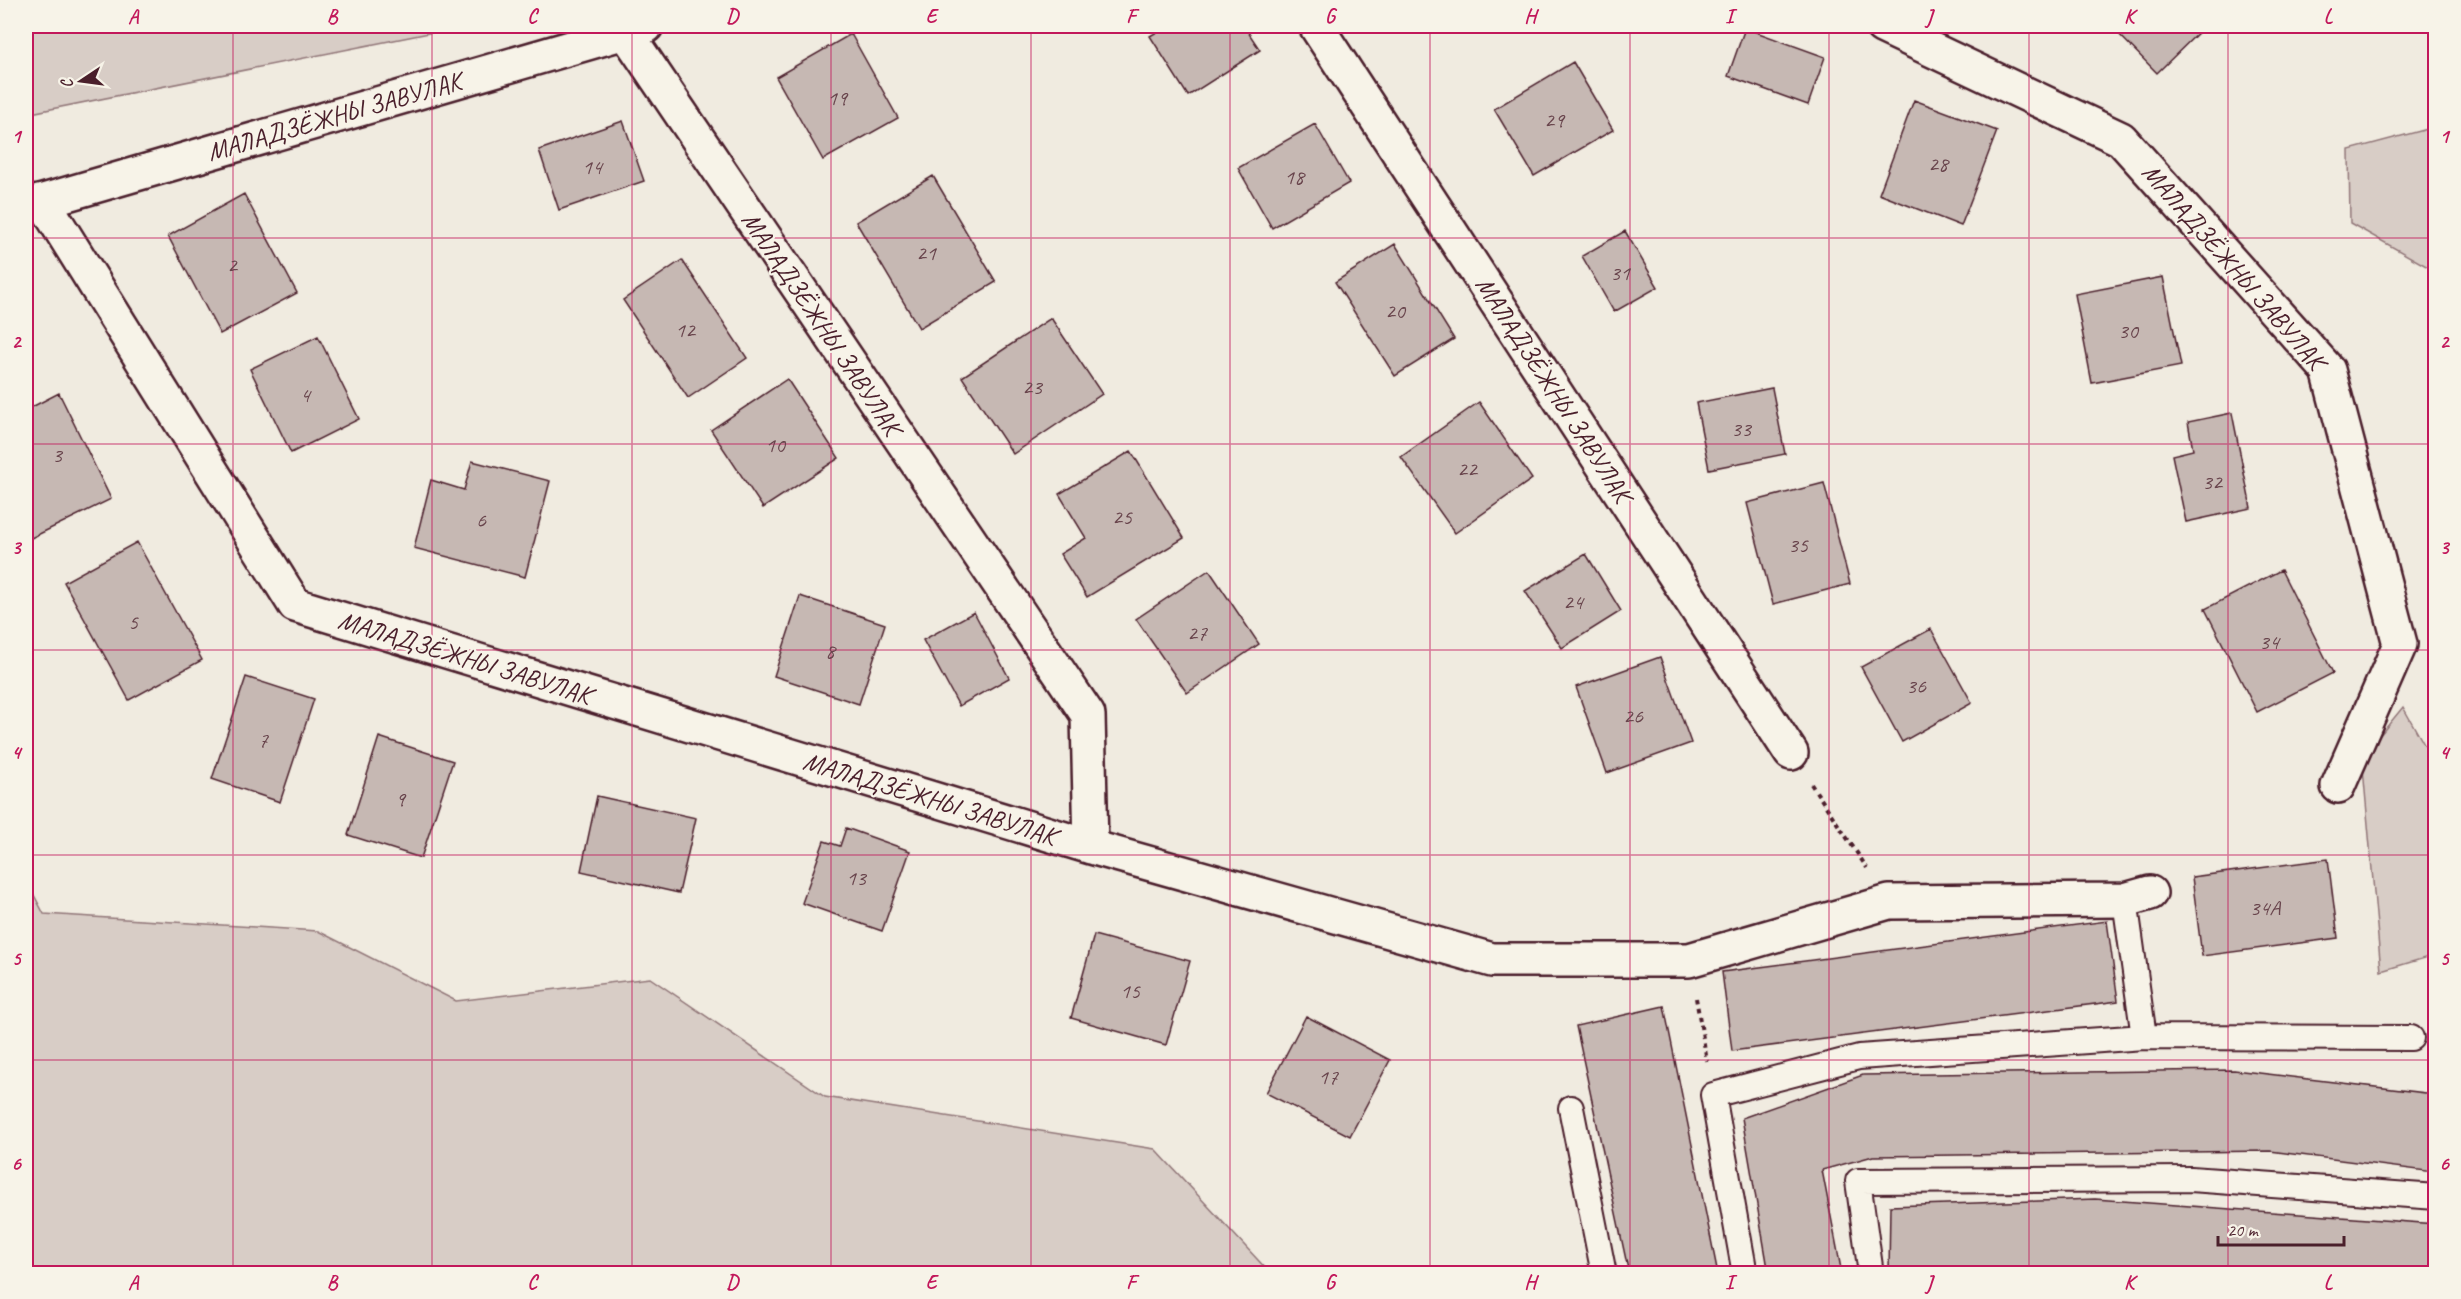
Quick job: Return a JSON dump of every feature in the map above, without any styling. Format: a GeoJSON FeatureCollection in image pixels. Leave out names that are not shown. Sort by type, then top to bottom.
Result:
{"type":"FeatureCollection","features":[{"type":"Feature","properties":{"kind":"street","name":"МАЛАДЗЁЖНЫ ЗАВУЛАК"},"geometry":{"type":"LineString","coordinates":[[1316,26],[1791,753]]}},
{"type":"Feature","properties":{"kind":"street","name":"МАЛАДЗЁЖНЫ ЗАВУЛАК"},"geometry":{"type":"LineString","coordinates":[[1882,26],[2121,139],[2328,370],[2400,644],[2338,786]]}},
{"type":"Feature","properties":{"kind":"street","name":"МАЛАДЗЁЖНЫ ЗАВУЛАК"},"geometry":{"type":"LineString","coordinates":[[1091,846],[1088,715],[636,28],[34,203],[295,605],[1091,846],[1492,960],[1689,960],[1889,902],[2137,897]]}},
{"type":"Feature","properties":{"kind":"lane"},"geometry":{"type":"LineString","coordinates":[[2137,897],[2144,1037]]}},
{"type":"Feature","properties":{"kind":"lane"},"geometry":{"type":"LineString","coordinates":[[1745,1274],[1713,1095],[1859,1057],[2144,1037],[2411,1038]]}},
{"type":"Feature","properties":{"kind":"lane"},"geometry":{"type":"LineString","coordinates":[[1571,1108],[1604,1274]]}},
{"type":"Feature","properties":{"kind":"lane"},"geometry":{"type":"LineString","coordinates":[[1871,1274],[1858,1181],[2192,1179],[2436,1197]]}},
{"type":"Feature","properties":{"kind":"path"},"geometry":{"type":"LineString","coordinates":[[1791,753],[1889,902]]}},
{"type":"Feature","properties":{"kind":"path"},"geometry":{"type":"LineString","coordinates":[[1689,960],[1713,1095]]}},
{"type":"Feature","properties":{"kind":"shaded area"},"geometry":{"type":"Polygon","coordinates":[[[40,26],[464,26],[26,114],[26,29],[40,26]]]}},
{"type":"Feature","properties":{"kind":"shaded area"},"geometry":{"type":"Polygon","coordinates":[[[2436,127],[2435,271],[2350,223],[2349,150],[2436,127]]]}},
{"type":"Feature","properties":{"kind":"shaded area"},"geometry":{"type":"Polygon","coordinates":[[[2403,707],[2435,764],[2435,955],[2381,971],[2362,757],[2403,707]]]}},
{"type":"Feature","properties":{"kind":"shaded area"},"geometry":{"type":"Polygon","coordinates":[[[26,880],[44,914],[318,931],[456,1001],[650,978],[825,1097],[1155,1149],[1270,1273],[26,1273],[26,880]]]}},
{"type":"Feature","properties":{"kind":"building"},"geometry":{"type":"Polygon","coordinates":[[[1167,26],[1244,26],[1260,50],[1188,96],[1150,36],[1167,26]]]}},
{"type":"Feature","properties":{"kind":"building"},"geometry":{"type":"Polygon","coordinates":[[[2111,26],[2205,26],[2157,73],[2111,26]]]}},
{"type":"Feature","properties":{"kind":"building"},"geometry":{"type":"Polygon","coordinates":[[[1745,28],[1825,57],[1808,105],[1728,76],[1745,28]]]}},
{"type":"Feature","properties":{"kind":"building"},"geometry":{"type":"Polygon","coordinates":[[[851,34],[898,118],[823,160],[776,77],[851,34]]]}},
{"type":"Feature","properties":{"kind":"building"},"geometry":{"type":"Polygon","coordinates":[[[1573,62],[1613,130],[1534,176],[1494,109],[1573,62]]]}},
{"type":"Feature","properties":{"kind":"building"},"geometry":{"type":"Polygon","coordinates":[[[1914,100],[1997,131],[1961,226],[1879,194],[1914,100]]]}},
{"type":"Feature","properties":{"kind":"building"},"geometry":{"type":"Polygon","coordinates":[[[623,121],[644,181],[559,210],[539,150],[623,121]]]}},
{"type":"Feature","properties":{"kind":"building"},"geometry":{"type":"Polygon","coordinates":[[[1315,124],[1349,183],[1272,228],[1238,168],[1315,124]]]}},
{"type":"Feature","properties":{"kind":"building"},"geometry":{"type":"Polygon","coordinates":[[[933,176],[996,282],[919,328],[856,222],[933,176]]]}},
{"type":"Feature","properties":{"kind":"building"},"geometry":{"type":"Polygon","coordinates":[[[244,194],[297,293],[220,334],[168,236],[244,194]]]}},
{"type":"Feature","properties":{"kind":"building"},"geometry":{"type":"Polygon","coordinates":[[[1625,231],[1658,287],[1614,312],[1582,256],[1625,231]]]}},
{"type":"Feature","properties":{"kind":"building"},"geometry":{"type":"Polygon","coordinates":[[[1395,244],[1454,339],[1395,376],[1335,282],[1395,244]]]}},
{"type":"Feature","properties":{"kind":"building"},"geometry":{"type":"Polygon","coordinates":[[[682,260],[747,358],[688,398],[623,300],[682,260]]]}},
{"type":"Feature","properties":{"kind":"building"},"geometry":{"type":"Polygon","coordinates":[[[2163,277],[2181,366],[2092,383],[2075,294],[2163,277]]]}},
{"type":"Feature","properties":{"kind":"building"},"geometry":{"type":"Polygon","coordinates":[[[1051,318],[1102,394],[1013,454],[962,377],[1051,318]]]}},
{"type":"Feature","properties":{"kind":"building"},"geometry":{"type":"Polygon","coordinates":[[[318,336],[359,419],[291,453],[250,369],[318,336]]]}},
{"type":"Feature","properties":{"kind":"building"},"geometry":{"type":"Polygon","coordinates":[[[787,379],[839,458],[763,508],[711,430],[787,379]]]}},
{"type":"Feature","properties":{"kind":"building"},"geometry":{"type":"Polygon","coordinates":[[[1772,388],[1785,454],[1709,469],[1696,403],[1772,388]]]}},
{"type":"Feature","properties":{"kind":"building"},"geometry":{"type":"Polygon","coordinates":[[[59,393],[111,499],[27,540],[26,410],[59,393]]]}},
{"type":"Feature","properties":{"kind":"building"},"geometry":{"type":"Polygon","coordinates":[[[1479,402],[1532,479],[1455,533],[1401,457],[1479,402]]]}},
{"type":"Feature","properties":{"kind":"building"},"geometry":{"type":"Polygon","coordinates":[[[2232,413],[2251,508],[2186,522],[2172,455],[2193,450],[2188,422],[2232,413]]]}},
{"type":"Feature","properties":{"kind":"building"},"geometry":{"type":"Polygon","coordinates":[[[1131,451],[1184,538],[1087,597],[1060,554],[1086,538],[1059,494],[1131,451]]]}},
{"type":"Feature","properties":{"kind":"building"},"geometry":{"type":"Polygon","coordinates":[[[472,461],[550,481],[525,577],[414,548],[431,480],[464,490],[472,461]]]}},
{"type":"Feature","properties":{"kind":"building"},"geometry":{"type":"Polygon","coordinates":[[[1824,483],[1850,584],[1773,604],[1747,503],[1824,483]]]}},
{"type":"Feature","properties":{"kind":"building"},"geometry":{"type":"Polygon","coordinates":[[[137,542],[202,660],[129,700],[64,582],[137,542]]]}},
{"type":"Feature","properties":{"kind":"building"},"geometry":{"type":"Polygon","coordinates":[[[1586,554],[1621,611],[1562,648],[1525,591],[1586,554]]]}},
{"type":"Feature","properties":{"kind":"building"},"geometry":{"type":"Polygon","coordinates":[[[1209,570],[1259,644],[1187,693],[1136,619],[1209,570]]]}},
{"type":"Feature","properties":{"kind":"building"},"geometry":{"type":"Polygon","coordinates":[[[2281,570],[2333,673],[2257,712],[2205,609],[2281,570]]]}},
{"type":"Feature","properties":{"kind":"building"},"geometry":{"type":"Polygon","coordinates":[[[800,596],[885,624],[859,704],[774,676],[800,596]]]}},
{"type":"Feature","properties":{"kind":"building"},"geometry":{"type":"Polygon","coordinates":[[[974,612],[1009,678],[959,706],[923,640],[974,612]]]}},
{"type":"Feature","properties":{"kind":"building"},"geometry":{"type":"Polygon","coordinates":[[[1931,629],[1972,703],[1902,742],[1861,667],[1931,629]]]}},
{"type":"Feature","properties":{"kind":"building"},"geometry":{"type":"Polygon","coordinates":[[[1660,657],[1691,743],[1607,773],[1576,687],[1660,657]]]}},
{"type":"Feature","properties":{"kind":"building"},"geometry":{"type":"Polygon","coordinates":[[[246,677],[314,699],[280,802],[212,779],[246,677]]]}},
{"type":"Feature","properties":{"kind":"building"},"geometry":{"type":"Polygon","coordinates":[[[379,737],[453,761],[421,858],[348,835],[379,737]]]}},
{"type":"Feature","properties":{"kind":"building"},"geometry":{"type":"Polygon","coordinates":[[[597,796],[696,818],[679,893],[581,871],[597,796]]]}},
{"type":"Feature","properties":{"kind":"building"},"geometry":{"type":"Polygon","coordinates":[[[846,828],[910,851],[882,931],[802,903],[824,841],[840,846],[846,828]]]}},
{"type":"Feature","properties":{"kind":"building"},"geometry":{"type":"Polygon","coordinates":[[[2328,859],[2338,938],[2202,956],[2192,877],[2328,859]]]}},
{"type":"Feature","properties":{"kind":"building"},"geometry":{"type":"Polygon","coordinates":[[[2107,921],[2118,1001],[1732,1051],[1722,972],[2107,921]]]}},
{"type":"Feature","properties":{"kind":"building"},"geometry":{"type":"Polygon","coordinates":[[[1094,935],[1190,961],[1166,1045],[1071,1018],[1094,935]]]}},
{"type":"Feature","properties":{"kind":"building"},"geometry":{"type":"Polygon","coordinates":[[[1664,1006],[1718,1274],[1629,1274],[1576,1026],[1664,1006]]]}},
{"type":"Feature","properties":{"kind":"building"},"geometry":{"type":"Polygon","coordinates":[[[1306,1016],[1390,1060],[1350,1136],[1266,1093],[1306,1016]]]}},
{"type":"Feature","properties":{"kind":"building"},"geometry":{"type":"Polygon","coordinates":[[[2234,1070],[2434,1094],[2434,1172],[2270,1151],[1873,1156],[1822,1170],[1842,1274],[1769,1274],[1742,1118],[1863,1075],[2234,1070]]]}},
{"type":"Feature","properties":{"kind":"building"},"geometry":{"type":"Polygon","coordinates":[[[2095,1199],[2436,1224],[2436,1274],[1889,1274],[1890,1206],[2095,1199]]]}}]}
